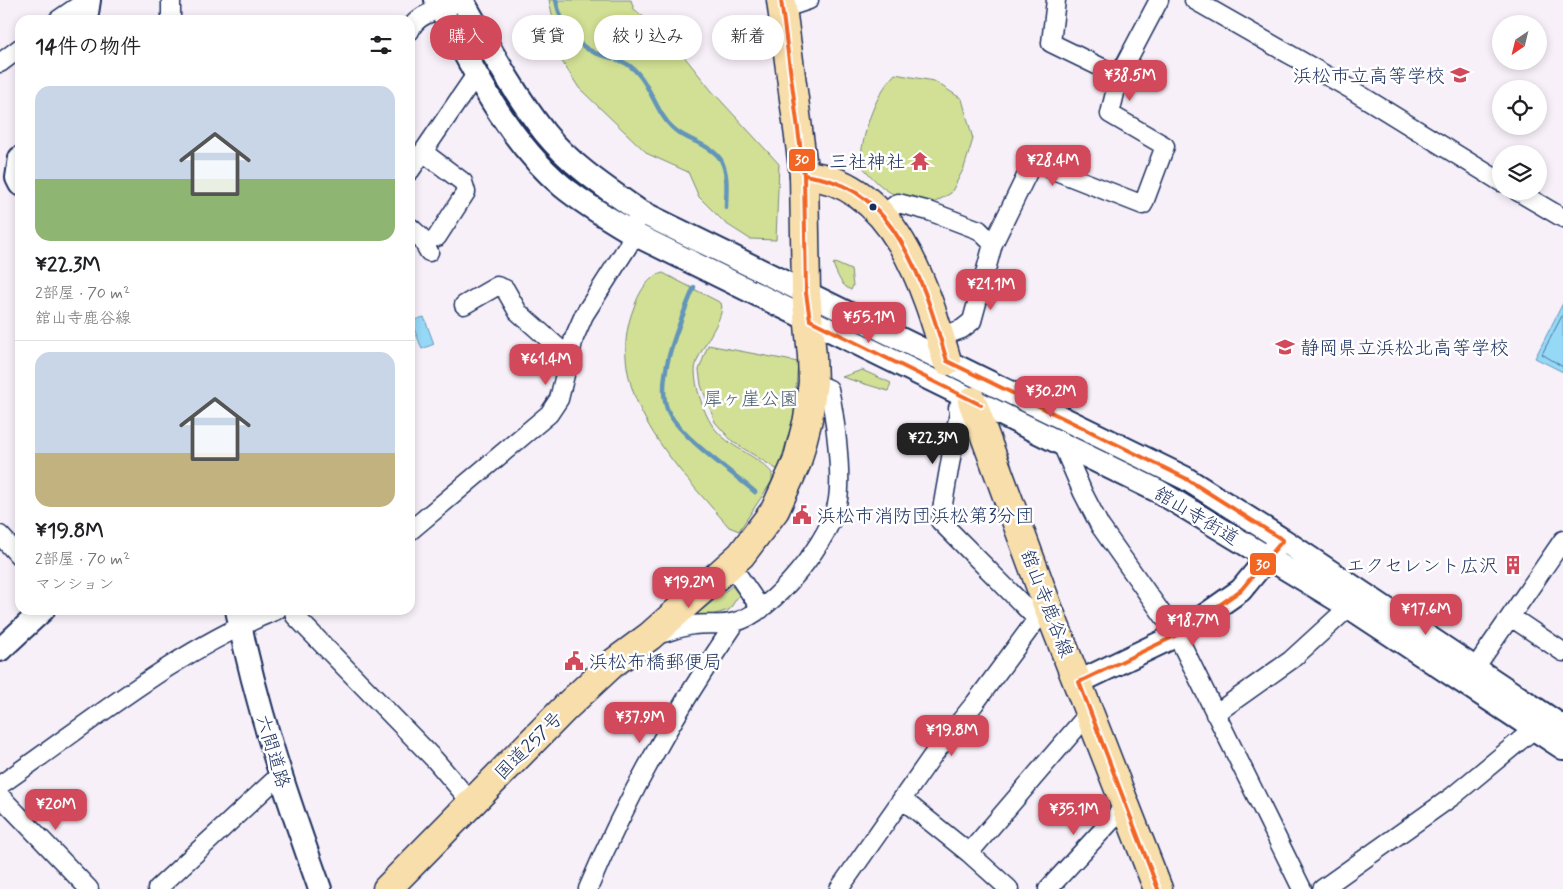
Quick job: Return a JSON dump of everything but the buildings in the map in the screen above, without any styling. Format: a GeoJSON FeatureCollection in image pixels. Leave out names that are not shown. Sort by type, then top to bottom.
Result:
{"type":"FeatureCollection","features":[{"type":"Feature","properties":{"kind":"main road","name":"国道257号"},"geometry":{"type":"LineString","coordinates":[[387,889],[471,802],[612,664],[650,636],[741,555],[775,510],[797,462],[808,419],[813,382],[810,320],[806,293],[804,175],[781,4]]}},
{"type":"Feature","properties":{"kind":"main road"},"geometry":{"type":"LineString","coordinates":[[804,175],[822,176],[858,194],[882,215],[900,242],[923,289],[943,349]]}},
{"type":"Feature","properties":{"kind":"main road","name":"舘山寺鹿谷線"},"geometry":{"type":"LineString","coordinates":[[965,404],[1043,614],[1079,682],[1089,713],[1158,889]]}},
{"type":"Feature","properties":{"kind":"street"},"geometry":{"type":"LineString","coordinates":[[66,15],[88,0]]}},
{"type":"Feature","properties":{"kind":"street"},"geometry":{"type":"LineString","coordinates":[[86,15],[88,0]]}},
{"type":"Feature","properties":{"kind":"street"},"geometry":{"type":"LineString","coordinates":[[171,0],[171,15]]}},
{"type":"Feature","properties":{"kind":"street"},"geometry":{"type":"LineString","coordinates":[[415,23],[438,5],[463,0]]}},
{"type":"Feature","properties":{"kind":"street","name":"舘山寺街道"},"geometry":{"type":"LineString","coordinates":[[463,0],[508,78],[546,134],[590,177],[639,211],[806,293],[943,349],[1185,478],[1283,540],[1563,727]]}},
{"type":"Feature","properties":{"kind":"street"},"geometry":{"type":"LineString","coordinates":[[781,4],[809,0]]}},
{"type":"Feature","properties":{"kind":"street"},"geometry":{"type":"LineString","coordinates":[[1056,0],[1051,43],[1119,76]]}},
{"type":"Feature","properties":{"kind":"street"},"geometry":{"type":"LineString","coordinates":[[943,349],[972,321],[993,244],[1033,162],[1143,205],[1165,146],[1110,114],[1119,76],[1159,0]]}},
{"type":"Feature","properties":{"kind":"street"},"geometry":{"type":"LineString","coordinates":[[1194,0],[1335,80],[1492,176]]}},
{"type":"Feature","properties":{"kind":"street","name":"舘山寺街道"},"geometry":{"type":"LineString","coordinates":[[438,5],[503,118],[531,155],[562,186],[597,212],[632,233],[810,320],[965,404],[1062,444],[1158,491],[1349,607],[1563,748]]}},
{"type":"Feature","properties":{"kind":"street"},"geometry":{"type":"LineString","coordinates":[[1,60],[15,51]]}},
{"type":"Feature","properties":{"kind":"street"},"geometry":{"type":"LineString","coordinates":[[415,164],[477,73]]}},
{"type":"Feature","properties":{"kind":"street"},"geometry":{"type":"LineString","coordinates":[[415,230],[433,245],[466,192],[463,182],[423,152]]}},
{"type":"Feature","properties":{"kind":"street"},"geometry":{"type":"LineString","coordinates":[[1532,200],[1563,218]]}},
{"type":"Feature","properties":{"kind":"street"},"geometry":{"type":"LineString","coordinates":[[882,215],[898,203],[930,211],[979,230],[993,244]]}},
{"type":"Feature","properties":{"kind":"street"},"geometry":{"type":"LineString","coordinates":[[415,527],[440,508],[480,470],[549,414],[559,399],[574,338],[584,315],[628,246],[639,211]]}},
{"type":"Feature","properties":{"kind":"street"},"geometry":{"type":"LineString","coordinates":[[464,305],[497,286],[505,289],[518,312],[570,358]]}},
{"type":"Feature","properties":{"kind":"street"},"geometry":{"type":"LineString","coordinates":[[650,636],[692,625],[736,622],[767,606],[802,567],[826,533],[838,499],[833,407],[829,389],[813,382]]}},
{"type":"Feature","properties":{"kind":"street"},"geometry":{"type":"LineString","coordinates":[[839,889],[932,755],[975,704],[1043,614],[940,522],[959,412],[965,404]]}},
{"type":"Feature","properties":{"kind":"street"},"geometry":{"type":"LineString","coordinates":[[1062,444],[1083,493],[1100,526],[1177,635],[1302,889]]}},
{"type":"Feature","properties":{"kind":"street"},"geometry":{"type":"LineString","coordinates":[[0,535],[15,552]]}},
{"type":"Feature","properties":{"kind":"street"},"geometry":{"type":"LineString","coordinates":[[1079,682],[1177,635],[1241,590],[1283,540]]}},
{"type":"Feature","properties":{"kind":"street"},"geometry":{"type":"LineString","coordinates":[[1474,668],[1563,540]]}},
{"type":"Feature","properties":{"kind":"street"},"geometry":{"type":"LineString","coordinates":[[731,565],[761,609]]}},
{"type":"Feature","properties":{"kind":"street"},"geometry":{"type":"LineString","coordinates":[[1215,714],[1291,660],[1349,607]]}},
{"type":"Feature","properties":{"kind":"street"},"geometry":{"type":"LineString","coordinates":[[0,650],[38,615]]}},
{"type":"Feature","properties":{"kind":"street"},"geometry":{"type":"LineString","coordinates":[[295,615],[435,760],[471,802]]}},
{"type":"Feature","properties":{"kind":"street"},"geometry":{"type":"LineString","coordinates":[[0,785],[118,700],[191,652],[239,617]]}},
{"type":"Feature","properties":{"kind":"street","name":"六間道路"},"geometry":{"type":"LineString","coordinates":[[239,617],[248,664],[281,774],[320,889]]}},
{"type":"Feature","properties":{"kind":"street"},"geometry":{"type":"LineString","coordinates":[[1511,617],[1563,652]]}},
{"type":"Feature","properties":{"kind":"street"},"geometry":{"type":"LineString","coordinates":[[588,889],[609,839],[660,740],[694,683],[736,622]]}},
{"type":"Feature","properties":{"kind":"street"},"geometry":{"type":"LineString","coordinates":[[969,853],[1089,713]]}},
{"type":"Feature","properties":{"kind":"street"},"geometry":{"type":"LineString","coordinates":[[1322,889],[1453,796],[1534,729]]}},
{"type":"Feature","properties":{"kind":"street"},"geometry":{"type":"LineString","coordinates":[[157,889],[281,774]]}},
{"type":"Feature","properties":{"kind":"street"},"geometry":{"type":"LineString","coordinates":[[0,796],[89,889]]}},
{"type":"Feature","properties":{"kind":"street"},"geometry":{"type":"LineString","coordinates":[[902,800],[969,853],[1009,889]]}},
{"type":"Feature","properties":{"kind":"street"},"geometry":{"type":"LineString","coordinates":[[1048,889],[1125,806]]}},
{"type":"Feature","properties":{"kind":"green space"},"geometry":{"type":"Polygon","coordinates":[[[549,0],[631,0],[634,9],[641,15],[594,15],[594,60],[687,60],[711,90],[779,164],[776,240],[750,239],[725,223],[699,197],[688,172],[648,154],[579,88],[561,60],[584,60],[584,15],[552,15],[549,0]]]}},
{"type":"Feature","properties":{"kind":"green space"},"geometry":{"type":"Polygon","coordinates":[[[480,60],[493,60],[598,204],[580,191],[517,124],[480,60]]]}},
{"type":"Feature","properties":{"kind":"green space"},"geometry":{"type":"Polygon","coordinates":[[[895,74],[934,81],[962,99],[973,139],[964,168],[951,193],[932,204],[907,199],[891,193],[877,182],[860,164],[870,116],[881,93],[895,74]]]}},
{"type":"Feature","properties":{"kind":"green space"},"geometry":{"type":"Polygon","coordinates":[[[835,263],[851,270],[853,286],[851,290],[840,279],[833,264],[835,263]]]}},
{"type":"Feature","properties":{"kind":"green space"},"geometry":{"type":"Polygon","coordinates":[[[663,273],[721,303],[720,317],[700,354],[695,370],[700,399],[712,425],[719,433],[726,440],[758,460],[772,473],[772,481],[739,531],[729,527],[668,454],[650,427],[636,398],[627,369],[626,338],[634,307],[641,291],[649,281],[663,273]]]}},
{"type":"Feature","properties":{"kind":"green space","name":"犀ヶ崖公園"},"geometry":{"type":"Polygon","coordinates":[[[708,345],[798,362],[794,416],[778,470],[733,442],[715,422],[701,385],[699,370],[708,345]]]}},
{"type":"Feature","properties":{"kind":"green space"},"geometry":{"type":"Polygon","coordinates":[[[862,370],[891,383],[888,391],[842,377],[862,370]]]}},
{"type":"Feature","properties":{"kind":"green space"},"geometry":{"type":"Polygon","coordinates":[[[732,586],[739,595],[729,610],[687,622],[732,586]]]}},
{"type":"Feature","properties":{"kind":"water"},"geometry":{"type":"Polygon","coordinates":[[[1563,303],[1563,372],[1535,358],[1563,303]]]}},
{"type":"Feature","properties":{"kind":"water"},"geometry":{"type":"Polygon","coordinates":[[[424,317],[434,344],[422,349],[415,331],[415,320],[424,317]]]}},
{"type":"Feature","properties":{"kind":"waterway"},"geometry":{"type":"LineString","coordinates":[[556,0],[561,16],[574,38],[587,49],[623,62],[635,70],[647,86],[667,122],[685,137],[705,146],[717,155],[724,166],[726,208]]}},
{"type":"Feature","properties":{"kind":"waterway"},"geometry":{"type":"LineString","coordinates":[[694,287],[670,351],[664,386],[665,402],[670,415],[677,425],[710,456],[755,492]]}},
{"type":"Feature","properties":{"kind":"transit line","name":"30"},"geometry":{"type":"LineString","coordinates":[[781,0],[804,175],[806,293],[810,320]]}},
{"type":"Feature","properties":{"kind":"transit line","name":"30"},"geometry":{"type":"LineString","coordinates":[[804,175],[831,181],[858,194],[878,211],[895,232],[921,283],[947,361],[1185,478],[1283,540],[1241,590],[1177,635],[1079,682]]}},
{"type":"Feature","properties":{"kind":"transit line","name":"30"},"geometry":{"type":"LineString","coordinates":[[810,320],[981,405]]}},
{"type":"Feature","properties":{"kind":"transit line","name":"30"},"geometry":{"type":"LineString","coordinates":[[1079,682],[1158,889]]}},
{"type":"Feature","properties":{"kind":"place","name":"浜松市立高等学校"},"geometry":{"type":"Point","coordinates":[1460,75]}},
{"type":"Feature","properties":{"kind":"place","name":"三社神社"},"geometry":{"type":"Point","coordinates":[920,161]}},
{"type":"Feature","properties":{"kind":"place","name":"静岡県立浜松北高等学校"},"geometry":{"type":"Point","coordinates":[1285,347]}},
{"type":"Feature","properties":{"kind":"place","name":"浜松市消防団浜松第3分団"},"geometry":{"type":"Point","coordinates":[802,515]}},
{"type":"Feature","properties":{"kind":"place","name":"エクセレント広沢"},"geometry":{"type":"Point","coordinates":[1513,565]}},
{"type":"Feature","properties":{"kind":"place","name":"浜松布橋郵便局"},"geometry":{"type":"Point","coordinates":[574,661]}}]}
